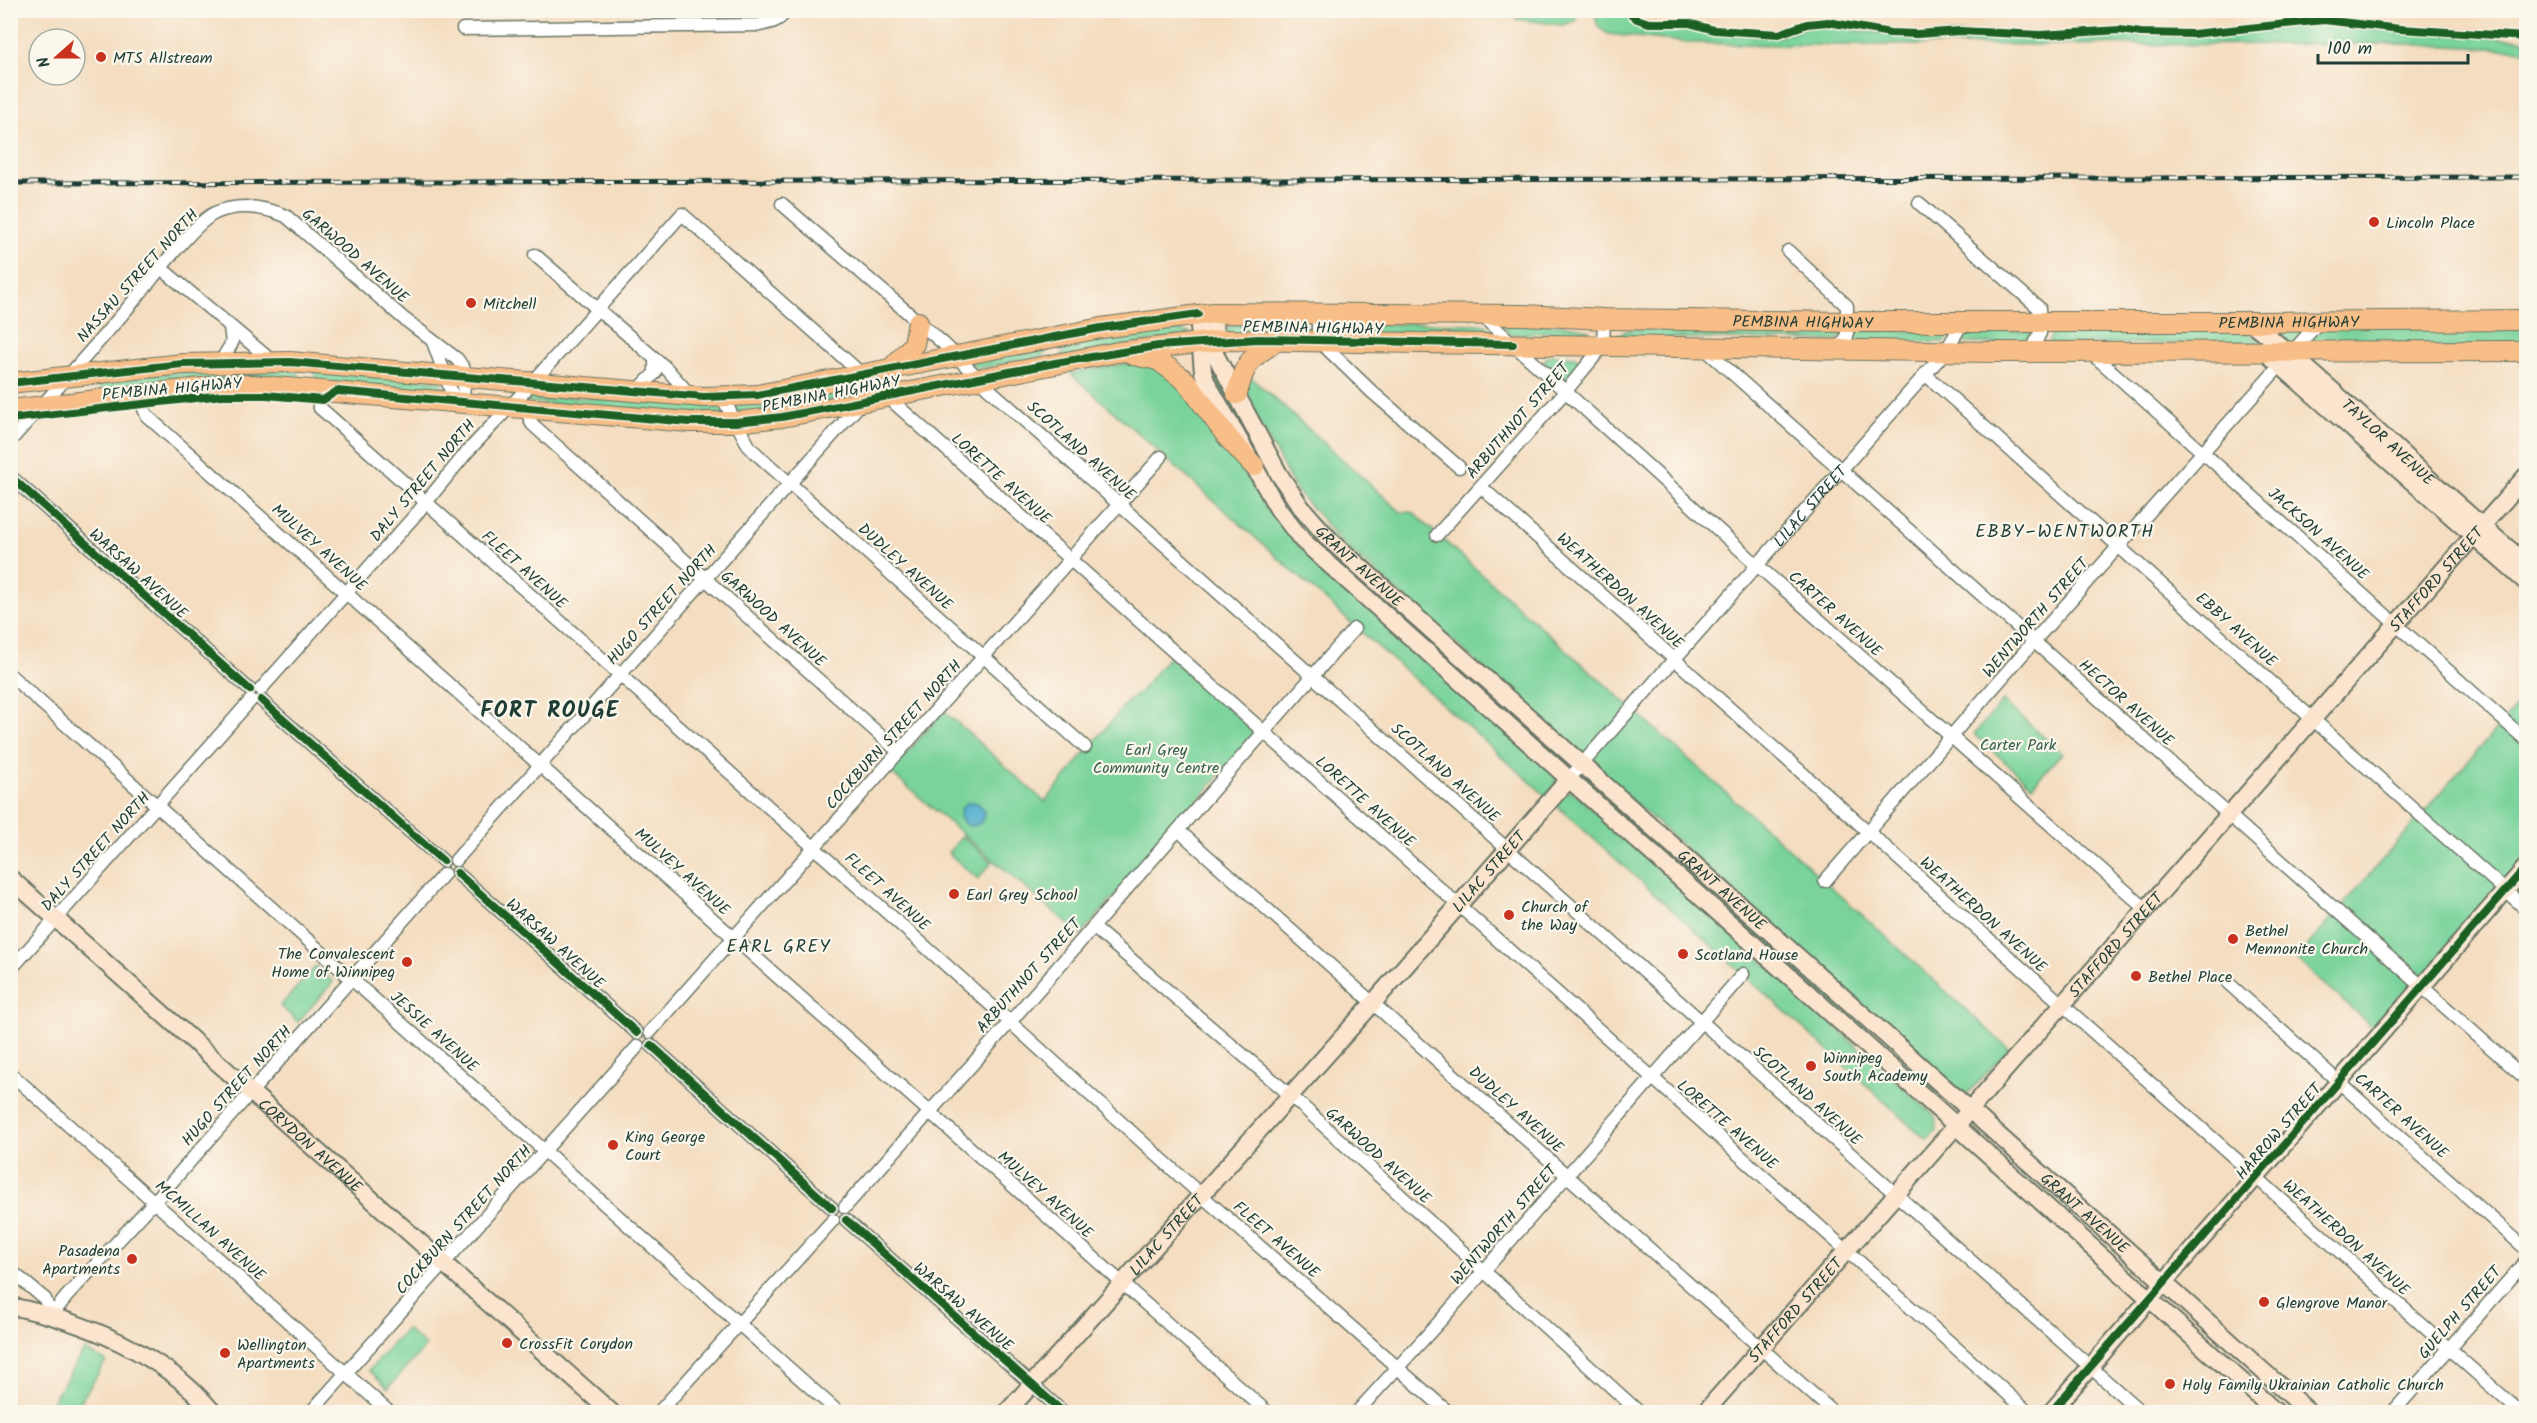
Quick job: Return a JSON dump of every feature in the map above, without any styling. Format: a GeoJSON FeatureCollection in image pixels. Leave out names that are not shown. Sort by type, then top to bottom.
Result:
{"type":"FeatureCollection","features":[{"type":"Feature","properties":{"kind":"main road","name":"PEMBINA HIGHWAY"},"geometry":{"type":"LineString","coordinates":[[10,410],[228,385],[314,389],[680,422],[736,422],[782,417],[871,390],[891,369],[1124,324],[1206,314],[1480,315],[1848,322],[2526,320]]}},
{"type":"Feature","properties":{"kind":"main road","name":"GRANT AVENUE"},"geometry":{"type":"LineString","coordinates":[[1206,314],[1208,341],[1203,366],[1206,381],[1278,509],[1302,540],[2276,1413]]}},
{"type":"Feature","properties":{"kind":"main road"},"geometry":{"type":"LineString","coordinates":[[891,369],[914,344],[918,322]]}},
{"type":"Feature","properties":{"kind":"main road","name":"TAYLOR AVENUE"},"geometry":{"type":"LineString","coordinates":[[2250,322],[2284,358],[2478,531],[2526,582]]}},
{"type":"Feature","properties":{"kind":"main road"},"geometry":{"type":"LineString","coordinates":[[1033,369],[1052,357],[1064,336]]}},
{"type":"Feature","properties":{"kind":"main road","name":"PEMBINA HIGHWAY"},"geometry":{"type":"LineString","coordinates":[[10,383],[80,370],[221,361],[280,362],[722,397],[871,390],[977,379],[1118,352],[1208,341],[1278,340],[1836,351],[2264,351],[2284,358],[2526,351]]}},
{"type":"Feature","properties":{"kind":"main road"},"geometry":{"type":"LineString","coordinates":[[1237,394],[1243,368],[1255,354],[1278,340]]}},
{"type":"Feature","properties":{"kind":"main road","name":"GRANT AVENUE"},"geometry":{"type":"LineString","coordinates":[[1208,341],[1279,474],[1301,507],[1329,539],[2309,1413]]}},
{"type":"Feature","properties":{"kind":"main road"},"geometry":{"type":"LineString","coordinates":[[1118,352],[1158,360],[1186,381],[1229,439],[1254,466]]}},
{"type":"Feature","properties":{"kind":"main road"},"geometry":{"type":"LineString","coordinates":[[280,362],[303,369],[310,377],[314,389]]}},
{"type":"Feature","properties":{"kind":"main road","name":"STAFFORD STREET"},"geometry":{"type":"LineString","coordinates":[[1705,1413],[1845,1250],[2526,476]]}},
{"type":"Feature","properties":{"kind":"main road","name":"TAYLOR AVENUE"},"geometry":{"type":"LineString","coordinates":[[2478,531],[2526,563]]}},
{"type":"Feature","properties":{"kind":"main road","name":"LILAC STREET"},"geometry":{"type":"LineString","coordinates":[[1007,1413],[1509,850],[1569,779]]}},
{"type":"Feature","properties":{"kind":"main road","name":"HARROW STREET"},"geometry":{"type":"LineString","coordinates":[[2051,1413],[2526,867]]}},
{"type":"Feature","properties":{"kind":"main road","name":"CORYDON AVENUE"},"geometry":{"type":"LineString","coordinates":[[10,878],[611,1413]]}},
{"type":"Feature","properties":{"kind":"main road"},"geometry":{"type":"LineString","coordinates":[[10,1306],[51,1316],[111,1339],[156,1364],[187,1386],[213,1413]]}},
{"type":"Feature","properties":{"kind":"street"},"geometry":{"type":"LineString","coordinates":[[463,29],[759,25],[783,16],[786,10]]}},
{"type":"Feature","properties":{"kind":"street"},"geometry":{"type":"LineString","coordinates":[[1919,203],[2040,308],[2040,333],[2031,352]]}},
{"type":"Feature","properties":{"kind":"street","name":"SCOTLAND AVENUE"},"geometry":{"type":"LineString","coordinates":[[782,204],[918,322],[956,356],[977,379],[1118,505],[2141,1413]]}},
{"type":"Feature","properties":{"kind":"street","name":"GARWOOD AVENUE"},"geometry":{"type":"LineString","coordinates":[[215,213],[231,208],[253,207],[272,210],[286,216],[457,359],[464,369],[465,377]]}},
{"type":"Feature","properties":{"kind":"street","name":"NASSAU STREET NORTH"},"geometry":{"type":"LineString","coordinates":[[10,441],[40,406],[80,370],[161,268],[215,213]]}},
{"type":"Feature","properties":{"kind":"street","name":"DALY STREET NORTH"},"geometry":{"type":"LineString","coordinates":[[10,970],[346,593],[466,452],[517,407],[533,382],[681,214]]}},
{"type":"Feature","properties":{"kind":"street","name":"LORETTE AVENUE"},"geometry":{"type":"LineString","coordinates":[[681,214],[871,390],[1265,733],[2028,1413]]}},
{"type":"Feature","properties":{"kind":"street"},"geometry":{"type":"LineString","coordinates":[[1788,251],[1847,306],[1847,337],[1836,351]]}},
{"type":"Feature","properties":{"kind":"street"},"geometry":{"type":"LineString","coordinates":[[535,255],[678,380],[691,396]]}},
{"type":"Feature","properties":{"kind":"street"},"geometry":{"type":"LineString","coordinates":[[161,268],[230,327],[280,362]]}},
{"type":"Feature","properties":{"kind":"street"},"geometry":{"type":"LineString","coordinates":[[1318,313],[1318,340],[1372,392],[1459,468]]}},
{"type":"Feature","properties":{"kind":"street","name":"CARTER AVENUE"},"geometry":{"type":"LineString","coordinates":[[1480,315],[1756,564],[2146,909]]}},
{"type":"Feature","properties":{"kind":"street"},"geometry":{"type":"LineString","coordinates":[[1603,346],[1604,319]]}},
{"type":"Feature","properties":{"kind":"street","name":"LILAC STREET"},"geometry":{"type":"LineString","coordinates":[[1569,779],[1945,352],[1963,322]]}},
{"type":"Feature","properties":{"kind":"street","name":"WENTWORTH STREET"},"geometry":{"type":"LineString","coordinates":[[1825,881],[2284,358],[2319,322]]}},
{"type":"Feature","properties":{"kind":"street"},"geometry":{"type":"LineString","coordinates":[[221,361],[232,340],[230,327]]}},
{"type":"Feature","properties":{"kind":"street","name":"GARWOOD AVENUE"},"geometry":{"type":"LineString","coordinates":[[434,342],[459,402]]}},
{"type":"Feature","properties":{"kind":"street","name":"ARBUTHNOT STREET"},"geometry":{"type":"LineString","coordinates":[[1437,535],[1565,392],[1603,346]]}},
{"type":"Feature","properties":{"kind":"street","name":"HECTOR AVENUE"},"geometry":{"type":"LineString","coordinates":[[1705,349],[2526,1079]]}},
{"type":"Feature","properties":{"kind":"street","name":"JACKSON AVENUE"},"geometry":{"type":"LineString","coordinates":[[2090,352],[2526,740]]}},
{"type":"Feature","properties":{"kind":"street"},"geometry":{"type":"LineString","coordinates":[[637,391],[655,373],[655,361]]}},
{"type":"Feature","properties":{"kind":"street"},"geometry":{"type":"LineString","coordinates":[[80,370],[95,400]]}},
{"type":"Feature","properties":{"kind":"street","name":"EBBY AVENUE"},"geometry":{"type":"LineString","coordinates":[[1925,374],[2526,909]]}},
{"type":"Feature","properties":{"kind":"street"},"geometry":{"type":"LineString","coordinates":[[459,402],[465,377]]}},
{"type":"Feature","properties":{"kind":"street","name":"FLEET AVENUE"},"geometry":{"type":"LineString","coordinates":[[314,389],[320,408],[1448,1413]]}},
{"type":"Feature","properties":{"kind":"street","name":"HUGO STREET NORTH"},"geometry":{"type":"LineString","coordinates":[[51,1316],[871,390]]}},
{"type":"Feature","properties":{"kind":"street","name":"MULVEY AVENUE"},"geometry":{"type":"LineString","coordinates":[[142,395],[147,416],[1267,1413]]}},
{"type":"Feature","properties":{"kind":"street","name":"DUDLEY AVENUE"},"geometry":{"type":"LineString","coordinates":[[722,397],[750,448],[1085,747]]}},
{"type":"Feature","properties":{"kind":"street","name":"GARWOOD AVENUE"},"geometry":{"type":"LineString","coordinates":[[517,407],[532,424],[899,752]]}},
{"type":"Feature","properties":{"kind":"street","name":"COCKBURN STREET NORTH"},"geometry":{"type":"LineString","coordinates":[[311,1413],[1161,456]]}},
{"type":"Feature","properties":{"kind":"street","name":"WARSAW AVENUE"},"geometry":{"type":"LineString","coordinates":[[10,476],[1063,1413]]}},
{"type":"Feature","properties":{"kind":"street","name":"WEATHERDON AVENUE"},"geometry":{"type":"LineString","coordinates":[[1481,487],[2520,1413]]}},
{"type":"Feature","properties":{"kind":"street","name":"ARBUTHNOT STREET"},"geometry":{"type":"LineString","coordinates":[[659,1413],[1010,1022],[1265,733],[1354,628]]}},
{"type":"Feature","properties":{"kind":"street","name":"JESSIE AVENUE"},"geometry":{"type":"LineString","coordinates":[[10,675],[838,1413]]}},
{"type":"Feature","properties":{"kind":"street","name":"DUDLEY AVENUE"},"geometry":{"type":"LineString","coordinates":[[1178,830],[1833,1413]]}},
{"type":"Feature","properties":{"kind":"street","name":"GARWOOD AVENUE"},"geometry":{"type":"LineString","coordinates":[[1093,927],[1290,1095],[1639,1413]]}},
{"type":"Feature","properties":{"kind":"street","name":"WENTWORTH STREET"},"geometry":{"type":"LineString","coordinates":[[1357,1413],[1743,974]]}},
{"type":"Feature","properties":{"kind":"street","name":"CARTER AVENUE"},"geometry":{"type":"LineString","coordinates":[[2228,983],[2526,1249]]}},
{"type":"Feature","properties":{"kind":"street","name":"MCMILLAN AVENUE"},"geometry":{"type":"LineString","coordinates":[[10,1073],[390,1413]]}},
{"type":"Feature","properties":{"kind":"street","name":"GUELPH STREET"},"geometry":{"type":"LineString","coordinates":[[2393,1413],[2526,1261]]}},
{"type":"Feature","properties":{"kind":"street"},"geometry":{"type":"LineString","coordinates":[[11,1271],[45,1299],[51,1316]]}},
{"type":"Feature","properties":{"kind":"green space"},"geometry":{"type":"Polygon","coordinates":[[[1517,10],[1578,11],[1575,21],[1563,25],[1516,19],[1517,10]]]}},
{"type":"Feature","properties":{"kind":"green space"},"geometry":{"type":"Polygon","coordinates":[[[1594,11],[1619,11],[1631,21],[1652,29],[1689,26],[1713,33],[1779,37],[1814,25],[1827,24],[1853,30],[1917,36],[1960,34],[2039,37],[2120,32],[2140,35],[2193,36],[2324,22],[2399,32],[2526,40],[2526,50],[2405,44],[1781,45],[1692,43],[1608,34],[1598,27],[1594,11]]]}},
{"type":"Feature","properties":{"kind":"green space"},"geometry":{"type":"Polygon","coordinates":[[[2526,320],[2526,351],[2289,352],[2250,322],[2526,320]]]}},
{"type":"Feature","properties":{"kind":"green space"},"geometry":{"type":"Polygon","coordinates":[[[1411,323],[1486,325],[1498,336],[1331,332],[1331,330],[1345,327],[1411,323]]]}},
{"type":"Feature","properties":{"kind":"green space"},"geometry":{"type":"Polygon","coordinates":[[[1159,324],[1192,334],[1060,358],[1072,340],[1159,324]]]}},
{"type":"Feature","properties":{"kind":"green space"},"geometry":{"type":"Polygon","coordinates":[[[1233,324],[1310,326],[1298,333],[1227,333],[1227,328],[1233,324]]]}},
{"type":"Feature","properties":{"kind":"green space"},"geometry":{"type":"Polygon","coordinates":[[[1500,324],[1560,325],[1589,331],[1586,333],[1545,332],[1511,335],[1500,324]]]}},
{"type":"Feature","properties":{"kind":"green space"},"geometry":{"type":"Polygon","coordinates":[[[1634,329],[1840,331],[1843,334],[1836,341],[1615,337],[1634,329]]]}},
{"type":"Feature","properties":{"kind":"green space"},"geometry":{"type":"Polygon","coordinates":[[[1974,330],[2031,331],[2031,334],[2028,341],[2021,344],[1960,343],[1960,337],[1974,330]]]}},
{"type":"Feature","properties":{"kind":"green space"},"geometry":{"type":"Polygon","coordinates":[[[1857,331],[1953,331],[1944,342],[1852,341],[1857,331]]]}},
{"type":"Feature","properties":{"kind":"green space"},"geometry":{"type":"Polygon","coordinates":[[[2053,331],[2235,331],[2247,333],[2265,343],[2048,344],[2053,331]]]}},
{"type":"Feature","properties":{"kind":"green space"},"geometry":{"type":"Polygon","coordinates":[[[1054,343],[1043,356],[977,369],[969,360],[1054,343]]]}},
{"type":"Feature","properties":{"kind":"green space"},"geometry":{"type":"Polygon","coordinates":[[[1551,355],[1577,357],[1579,363],[1573,376],[1569,379],[1560,378],[1545,366],[1545,359],[1551,355]]]}},
{"type":"Feature","properties":{"kind":"green space"},"geometry":{"type":"Polygon","coordinates":[[[1210,361],[1279,485],[1563,757],[1560,760],[1319,547],[1302,528],[1259,464],[1211,375],[1210,361]]]}},
{"type":"Feature","properties":{"kind":"green space"},"geometry":{"type":"Polygon","coordinates":[[[1136,362],[1149,364],[1176,378],[1240,465],[1266,508],[1300,547],[1556,776],[1555,785],[1546,796],[1070,373],[1136,362]]]}},
{"type":"Feature","properties":{"kind":"green space"},"geometry":{"type":"Polygon","coordinates":[[[293,367],[306,383],[105,393],[95,384],[131,375],[293,367]]]}},
{"type":"Feature","properties":{"kind":"green space"},"geometry":{"type":"Polygon","coordinates":[[[312,369],[440,381],[445,391],[319,384],[312,369]]]}},
{"type":"Feature","properties":{"kind":"green space"},"geometry":{"type":"Polygon","coordinates":[[[1246,373],[1401,512],[1412,512],[1825,881],[2009,1049],[1969,1092],[1962,1094],[1344,544],[1296,490],[1245,396],[1246,373]]]}},
{"type":"Feature","properties":{"kind":"green space"},"geometry":{"type":"Polygon","coordinates":[[[851,382],[866,387],[858,396],[741,418],[733,404],[851,382]]]}},
{"type":"Feature","properties":{"kind":"green space"},"geometry":{"type":"Polygon","coordinates":[[[537,393],[580,398],[624,397],[715,405],[729,418],[523,402],[537,393]]]}},
{"type":"Feature","properties":{"kind":"green space","name":"Earl Grey Community Centre"},"geometry":{"type":"Polygon","coordinates":[[[1169,656],[1256,733],[1081,935],[890,772],[944,711],[1045,802],[1127,702],[1140,692],[1169,656]]]}},
{"type":"Feature","properties":{"kind":"green space"},"geometry":{"type":"Polygon","coordinates":[[[2526,695],[2526,867],[2380,1034],[2296,959],[2526,695]]]}},
{"type":"Feature","properties":{"kind":"green space","name":"Carter Park"},"geometry":{"type":"Polygon","coordinates":[[[2003,701],[2062,753],[2032,786],[1974,734],[2003,701]]]}},
{"type":"Feature","properties":{"kind":"green space"},"geometry":{"type":"Polygon","coordinates":[[[1570,791],[1937,1118],[1936,1130],[1927,1140],[1555,804],[1564,793],[1570,791]]]}},
{"type":"Feature","properties":{"kind":"green space"},"geometry":{"type":"Polygon","coordinates":[[[1614,807],[1663,844],[1948,1100],[1950,1105],[1899,1060],[1863,1033],[1612,808],[1614,807]]]}},
{"type":"Feature","properties":{"kind":"green space"},"geometry":{"type":"Polygon","coordinates":[[[962,836],[992,862],[978,879],[948,853],[962,836]]]}},
{"type":"Feature","properties":{"kind":"green space"},"geometry":{"type":"Polygon","coordinates":[[[316,966],[333,982],[298,1022],[280,1006],[316,966]]]}},
{"type":"Feature","properties":{"kind":"green space"},"geometry":{"type":"Polygon","coordinates":[[[406,1329],[426,1346],[388,1388],[369,1370],[406,1329]]]}},
{"type":"Feature","properties":{"kind":"green space"},"geometry":{"type":"Polygon","coordinates":[[[84,1350],[106,1361],[74,1412],[46,1412],[84,1350]]]}},
{"type":"Feature","properties":{"kind":"water"},"geometry":{"type":"Polygon","coordinates":[[[972,802],[981,805],[984,814],[981,823],[972,826],[963,823],[960,814],[963,805],[972,802]]]}},
{"type":"Feature","properties":{"kind":"railway"},"geometry":{"type":"LineString","coordinates":[[10,183],[2526,177]]}},
{"type":"Feature","properties":{"kind":"cycle path"},"geometry":{"type":"LineString","coordinates":[[1626,10],[1637,19],[1649,23],[1689,23],[1714,30],[1779,34],[1807,24],[1828,22],[1890,33],[1960,31],[2040,35],[2120,30],[2141,33],[2193,34],[2324,20],[2400,29],[2526,37]]}},
{"type":"Feature","properties":{"kind":"cycle path"},"geometry":{"type":"LineString","coordinates":[[10,383],[182,364],[290,362],[704,397],[757,395],[1101,328],[1198,314]]}},
{"type":"Feature","properties":{"kind":"cycle path"},"geometry":{"type":"LineString","coordinates":[[10,419],[223,395],[266,395],[323,400],[337,391],[689,422],[736,422],[782,417],[1055,363],[1158,346],[1258,339],[1513,344]]}},
{"type":"Feature","properties":{"kind":"cycle path"},"geometry":{"type":"LineString","coordinates":[[10,476],[250,690]]}},
{"type":"Feature","properties":{"kind":"cycle path"},"geometry":{"type":"LineString","coordinates":[[261,700],[443,861]]}},
{"type":"Feature","properties":{"kind":"cycle path"},"geometry":{"type":"LineString","coordinates":[[2051,1412],[2526,867]]}},
{"type":"Feature","properties":{"kind":"cycle path"},"geometry":{"type":"LineString","coordinates":[[457,873],[637,1033]]}},
{"type":"Feature","properties":{"kind":"cycle path"},"geometry":{"type":"LineString","coordinates":[[651,1045],[832,1208]]}},
{"type":"Feature","properties":{"kind":"cycle path"},"geometry":{"type":"LineString","coordinates":[[846,1220],[1063,1412]]}},
{"type":"Feature","properties":{"kind":"place","name":"MTS Allstream"},"geometry":{"type":"Point","coordinates":[101,57]}},
{"type":"Feature","properties":{"kind":"place","name":"Lincoln Place"},"geometry":{"type":"Point","coordinates":[2374,222]}},
{"type":"Feature","properties":{"kind":"place","name":"Mitchell"},"geometry":{"type":"Point","coordinates":[471,303]}},
{"type":"Feature","properties":{"kind":"place","name":"Earl Grey School"},"geometry":{"type":"Point","coordinates":[954,894]}},
{"type":"Feature","properties":{"kind":"place","name":"Church of the Way"},"geometry":{"type":"Point","coordinates":[1509,915]}},
{"type":"Feature","properties":{"kind":"place","name":"Bethel Mennonite Church"},"geometry":{"type":"Point","coordinates":[2233,939]}},
{"type":"Feature","properties":{"kind":"place","name":"Scotland House"},"geometry":{"type":"Point","coordinates":[1683,954]}},
{"type":"Feature","properties":{"kind":"place","name":"The Convalescent Home of Winnipeg"},"geometry":{"type":"Point","coordinates":[407,962]}},
{"type":"Feature","properties":{"kind":"place","name":"Bethel Place"},"geometry":{"type":"Point","coordinates":[2136,976]}},
{"type":"Feature","properties":{"kind":"place","name":"Winnipeg South Academy"},"geometry":{"type":"Point","coordinates":[1811,1066]}},
{"type":"Feature","properties":{"kind":"place","name":"King George Court"},"geometry":{"type":"Point","coordinates":[613,1145]}},
{"type":"Feature","properties":{"kind":"place","name":"Pasadena Apartments"},"geometry":{"type":"Point","coordinates":[132,1259]}},
{"type":"Feature","properties":{"kind":"place","name":"Glengrove Manor"},"geometry":{"type":"Point","coordinates":[2264,1302]}},
{"type":"Feature","properties":{"kind":"place","name":"CrossFit Corydon"},"geometry":{"type":"Point","coordinates":[507,1343]}},
{"type":"Feature","properties":{"kind":"place","name":"Wellington Apartments"},"geometry":{"type":"Point","coordinates":[225,1353]}},
{"type":"Feature","properties":{"kind":"place","name":"Holy Family Ukrainian Catholic Church"},"geometry":{"type":"Point","coordinates":[2170,1384]}},
{"type":"Feature","properties":{"kind":"district","name":"EBBY–WENTWORTH"},"geometry":{"type":"Point","coordinates":[2065,531]}},
{"type":"Feature","properties":{"kind":"district","name":"FORT ROUGE"},"geometry":{"type":"Point","coordinates":[550,709]}},
{"type":"Feature","properties":{"kind":"district","name":"EARL GREY"},"geometry":{"type":"Point","coordinates":[779,946]}}]}
